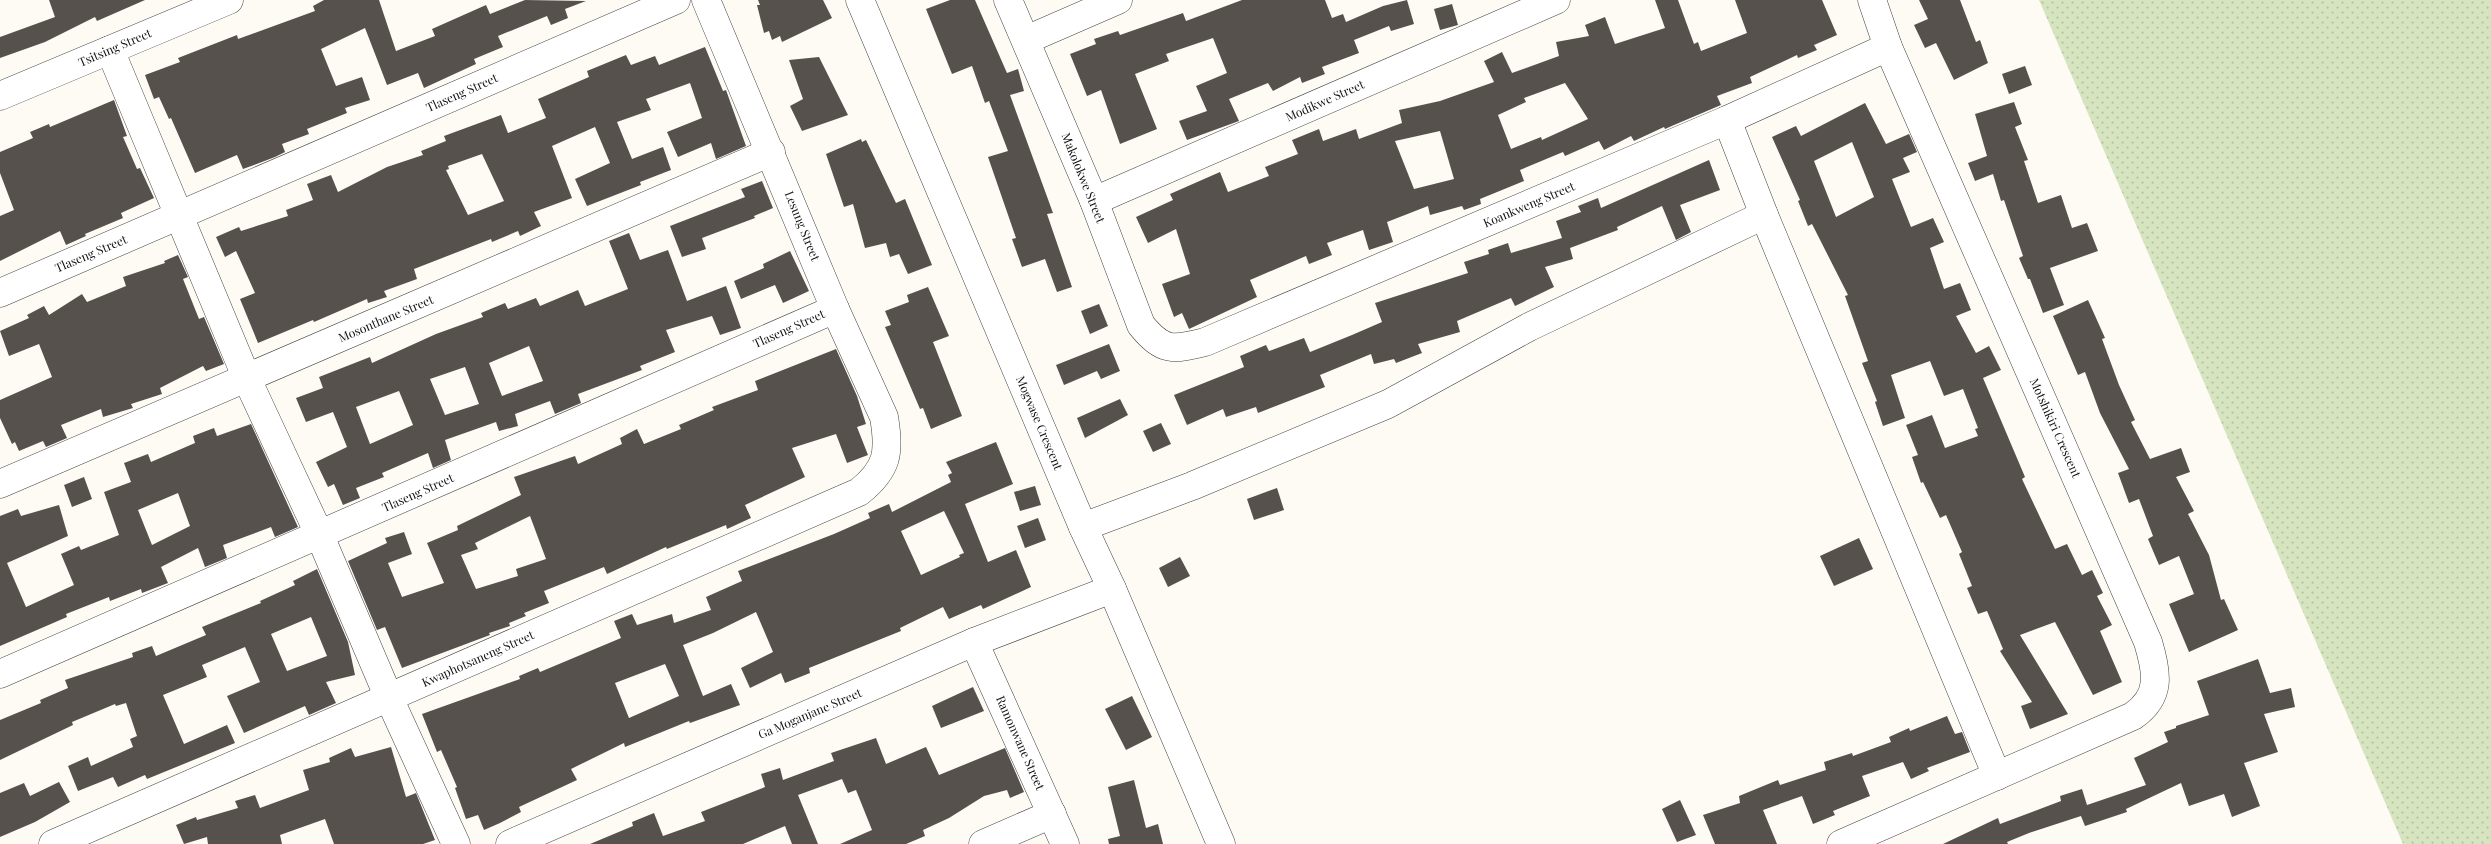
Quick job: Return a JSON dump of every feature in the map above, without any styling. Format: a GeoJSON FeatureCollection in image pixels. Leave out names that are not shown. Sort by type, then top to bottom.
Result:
{"type":"FeatureCollection","features":[{"type":"Feature","properties":{"kind":"street","name":"Tsitsing Street"},"geometry":{"type":"LineString","coordinates":[[0,96],[229,0]]}},
{"type":"Feature","properties":{"kind":"street","name":"Tlaseng Street"},"geometry":{"type":"LineString","coordinates":[[0,293],[676,0]]}},
{"type":"Feature","properties":{"kind":"street","name":"Lesung Street"},"geometry":{"type":"LineString","coordinates":[[706,0],[835,309],[884,418],[887,435],[886,455]]}},
{"type":"Feature","properties":{"kind":"street","name":"Mogwase Crescent"},"geometry":{"type":"LineString","coordinates":[[860,0],[1083,527],[1112,589],[1221,844]]}},
{"type":"Feature","properties":{"kind":"street","name":"Makolokwe Street"},"geometry":{"type":"LineString","coordinates":[[1008,0],[1094,201],[1141,325],[1153,340],[1166,348]]}},
{"type":"Feature","properties":{"kind":"street"},"geometry":{"type":"LineString","coordinates":[[1026,40],[1118,0]]}},
{"type":"Feature","properties":{"kind":"street","name":"Modikwe Street"},"geometry":{"type":"LineString","coordinates":[[1094,201],[1556,0]]}},
{"type":"Feature","properties":{"kind":"street","name":"Motshikiri Crescent"},"geometry":{"type":"LineString","coordinates":[[1841,844],[2133,716],[2146,707],[2154,692],[2155,666],[2148,642],[1888,47],[1872,0]]}},
{"type":"Feature","properties":{"kind":"street","name":"Koankweng Street"},"geometry":{"type":"LineString","coordinates":[[1166,348],[1185,348],[1205,342],[1727,120],[1888,47]]}},
{"type":"Feature","properties":{"kind":"street"},"geometry":{"type":"LineString","coordinates":[[110,50],[247,379],[320,536],[389,698],[456,844]]}},
{"type":"Feature","properties":{"kind":"street"},"geometry":{"type":"LineString","coordinates":[[1727,120],[1764,215],[1997,776]]}},
{"type":"Feature","properties":{"kind":"street","name":"Mosonthane Street"},"geometry":{"type":"LineString","coordinates":[[0,484],[771,152]]}},
{"type":"Feature","properties":{"kind":"street"},"geometry":{"type":"LineString","coordinates":[[1083,527],[1192,486],[1388,404],[1529,327],[1764,215]]}},
{"type":"Feature","properties":{"kind":"street","name":"Tlaseng Street"},"geometry":{"type":"LineString","coordinates":[[0,674],[320,536],[835,309]]}},
{"type":"Feature","properties":{"kind":"street","name":"Kwaphotsaneng Street"},"geometry":{"type":"LineString","coordinates":[[52,844],[859,492],[880,472],[886,455]]}},
{"type":"Feature","properties":{"kind":"street","name":"Ga Moganjane Street"},"geometry":{"type":"LineString","coordinates":[[510,844],[974,642],[1112,589]]}},
{"type":"Feature","properties":{"kind":"street","name":"Ramonwane Street"},"geometry":{"type":"LineString","coordinates":[[974,642],[1065,844]]}},
{"type":"Feature","properties":{"kind":"street"},"geometry":{"type":"LineString","coordinates":[[982,844],[1052,814]]}},
{"type":"Feature","properties":{"kind":"green space"},"geometry":{"type":"Polygon","coordinates":[[[2039,0],[2491,0],[2491,844],[2403,844],[2039,0]]]}},
{"type":"Feature","properties":{"kind":"building"},"geometry":{"type":"Polygon","coordinates":[[[49,0],[145,0],[97,21],[95,17],[45,42],[0,58],[0,37],[55,17],[49,0]]]}},
{"type":"Feature","properties":{"kind":"building"},"geometry":{"type":"Polygon","coordinates":[[[324,0],[379,0],[396,51],[435,36],[432,29],[486,5],[490,14],[525,0],[586,1],[565,9],[568,18],[551,25],[547,16],[498,36],[503,47],[474,59],[476,64],[424,88],[418,73],[387,85],[365,28],[321,49],[336,86],[362,77],[370,100],[345,108],[347,113],[307,129],[309,134],[282,144],[285,152],[275,157],[243,169],[237,155],[195,173],[171,118],[169,119],[159,97],[154,99],[145,75],[180,62],[178,58],[237,35],[238,39],[315,11],[313,6],[324,0]]]}},
{"type":"Feature","properties":{"kind":"building"},"geometry":{"type":"Polygon","coordinates":[[[758,0],[823,0],[832,18],[782,42],[780,36],[772,40],[769,31],[764,33],[757,5],[760,5],[758,0]]]}},
{"type":"Feature","properties":{"kind":"building"},"geometry":{"type":"Polygon","coordinates":[[[950,0],[975,0],[1007,73],[1018,69],[1024,91],[1010,95],[1053,213],[1047,214],[1072,287],[1057,292],[1045,259],[1022,267],[1012,239],[1016,238],[988,157],[1008,151],[989,101],[985,103],[972,66],[952,74],[926,9],[950,0]]]}},
{"type":"Feature","properties":{"kind":"building"},"geometry":{"type":"Polygon","coordinates":[[[1242,0],[1325,0],[1332,18],[1343,14],[1346,22],[1383,6],[1407,0],[1414,24],[1391,31],[1389,26],[1354,40],[1359,53],[1322,67],[1325,74],[1302,83],[1300,77],[1273,91],[1268,83],[1229,99],[1239,121],[1187,140],[1179,121],[1207,111],[1196,86],[1227,73],[1213,38],[1166,54],[1169,61],[1135,74],[1157,129],[1120,144],[1101,90],[1087,96],[1070,54],[1096,44],[1094,39],[1118,31],[1120,35],[1183,13],[1186,21],[1242,0]]]}},
{"type":"Feature","properties":{"kind":"building"},"geometry":{"type":"Polygon","coordinates":[[[1655,0],[1678,0],[1694,44],[1698,42],[1701,51],[1747,33],[1735,0],[1822,0],[1837,35],[1814,45],[1817,50],[1798,58],[1797,55],[1750,77],[1752,83],[1717,96],[1721,105],[1665,129],[1664,127],[1634,141],[1631,136],[1604,150],[1599,141],[1565,156],[1563,152],[1520,170],[1524,181],[1480,199],[1481,204],[1464,210],[1462,206],[1430,215],[1428,206],[1387,222],[1393,242],[1369,250],[1363,230],[1327,243],[1332,255],[1309,264],[1306,256],[1250,280],[1257,297],[1189,329],[1182,313],[1174,317],[1162,284],[1190,274],[1176,229],[1148,243],[1136,217],[1173,200],[1170,194],[1220,172],[1228,192],[1269,176],[1265,167],[1298,154],[1292,140],[1319,129],[1323,141],[1356,129],[1359,139],[1402,123],[1399,110],[1440,101],[1494,82],[1484,61],[1502,52],[1512,73],[1559,56],[1556,42],[1589,36],[1585,25],[1605,17],[1615,44],[1665,28],[1655,0]],[[1565,83],[1524,98],[1526,102],[1498,115],[1511,149],[1541,137],[1542,140],[1588,119],[1565,83]],[[1440,131],[1395,141],[1414,189],[1454,179],[1440,131]]]}},
{"type":"Feature","properties":{"kind":"building"},"geometry":{"type":"Polygon","coordinates":[[[1919,0],[1960,0],[1976,42],[1980,40],[1988,63],[1954,80],[1936,43],[1925,48],[1914,25],[1928,19],[1919,0]]]}},
{"type":"Feature","properties":{"kind":"building"},"geometry":{"type":"Polygon","coordinates":[[[1452,4],[1458,25],[1440,30],[1434,9],[1452,4]]]}},
{"type":"Feature","properties":{"kind":"building"},"geometry":{"type":"Polygon","coordinates":[[[705,47],[723,91],[726,90],[746,146],[716,159],[711,143],[678,157],[667,132],[702,118],[690,83],[646,99],[651,110],[617,122],[632,159],[663,147],[671,170],[640,182],[641,185],[587,206],[575,179],[610,163],[595,127],[552,146],[572,198],[534,212],[541,226],[520,236],[518,231],[492,242],[491,239],[414,269],[417,279],[384,291],[387,297],[368,303],[367,299],[258,343],[240,299],[255,293],[236,251],[225,257],[216,237],[239,227],[241,231],[288,216],[286,210],[313,200],[307,184],[331,175],[338,192],[387,167],[423,155],[421,151],[446,141],[444,136],[501,115],[508,133],[546,118],[538,99],[589,77],[587,71],[626,55],[631,65],[655,56],[659,65],[705,47]],[[482,154],[448,166],[449,169],[446,170],[468,215],[504,201],[482,154]]]}},
{"type":"Feature","properties":{"kind":"building"},"geometry":{"type":"Polygon","coordinates":[[[819,57],[848,115],[802,131],[790,106],[803,99],[789,60],[819,57]]]}},
{"type":"Feature","properties":{"kind":"building"},"geometry":{"type":"Polygon","coordinates":[[[2025,66],[2032,85],[2009,94],[2002,74],[2025,66]]]}},
{"type":"Feature","properties":{"kind":"building"},"geometry":{"type":"Polygon","coordinates":[[[114,100],[127,136],[123,137],[137,169],[140,168],[154,198],[121,213],[123,218],[85,234],[86,236],[66,245],[60,231],[0,261],[0,216],[14,210],[0,173],[0,152],[33,138],[30,132],[49,124],[50,127],[114,100]]]}},
{"type":"Feature","properties":{"kind":"building"},"geometry":{"type":"Polygon","coordinates":[[[2014,102],[2022,124],[2015,127],[2028,160],[2024,161],[2038,203],[2061,195],[2072,228],[2087,223],[2098,251],[2050,268],[2064,305],[2043,313],[2030,279],[2028,279],[2019,258],[2023,256],[2004,200],[2001,201],[1993,174],[1975,181],[1968,163],[1987,156],[1975,114],[2014,102]]]}},
{"type":"Feature","properties":{"kind":"building"},"geometry":{"type":"Polygon","coordinates":[[[1865,103],[1886,144],[1909,134],[1910,136],[1917,152],[1903,158],[1910,172],[1892,179],[1911,227],[1933,218],[1944,242],[1930,248],[1944,289],[1960,283],[1971,310],[1956,316],[1976,353],[1989,346],[2001,370],[1983,378],[2025,477],[2022,479],[2055,549],[2067,544],[2082,575],[2092,570],[2103,593],[2097,596],[2112,625],[2100,631],[2122,682],[2093,695],[2055,622],[2020,635],[2068,714],[2030,729],[2021,706],[2032,702],[2000,651],[2003,649],[1987,611],[1978,614],[1967,588],[1972,586],[1959,554],[1962,552],[1946,515],[1940,518],[1923,482],[1921,483],[1912,457],[1918,455],[1906,425],[1932,415],[1945,448],[1978,436],[1975,429],[1978,428],[1963,389],[1944,396],[1930,361],[1891,375],[1905,418],[1883,426],[1875,402],[1877,401],[1862,363],[1868,361],[1845,296],[1848,295],[1812,224],[1808,226],[1798,201],[1800,200],[1772,137],[1796,126],[1801,136],[1865,103]],[[1852,142],[1814,161],[1836,217],[1874,197],[1852,142]]]}},
{"type":"Feature","properties":{"kind":"building"},"geometry":{"type":"Polygon","coordinates":[[[861,139],[862,142],[866,140],[896,203],[905,199],[932,265],[908,274],[899,254],[890,257],[886,243],[865,248],[853,204],[844,207],[826,154],[861,139]]]}},
{"type":"Feature","properties":{"kind":"building"},"geometry":{"type":"Polygon","coordinates":[[[1709,160],[1720,190],[1680,205],[1691,232],[1676,240],[1662,206],[1617,227],[1618,230],[1570,248],[1573,259],[1545,267],[1554,287],[1515,306],[1511,298],[1457,321],[1460,332],[1418,344],[1422,353],[1396,363],[1394,359],[1374,364],[1371,354],[1320,375],[1325,387],[1258,413],[1256,407],[1226,417],[1223,409],[1187,425],[1174,395],[1244,367],[1240,356],[1266,345],[1269,351],[1304,338],[1310,352],[1352,335],[1382,322],[1375,303],[1468,273],[1464,262],[1489,254],[1488,250],[1508,243],[1511,253],[1562,238],[1556,221],[1581,212],[1578,206],[1598,198],[1601,208],[1709,160]]]}},
{"type":"Feature","properties":{"kind":"building"},"geometry":{"type":"Polygon","coordinates":[[[762,181],[773,208],[754,216],[755,218],[702,238],[706,249],[682,257],[670,226],[745,197],[741,189],[762,181]]]}},
{"type":"Feature","properties":{"kind":"building"},"geometry":{"type":"Polygon","coordinates":[[[629,233],[640,260],[668,250],[687,301],[726,286],[741,328],[720,335],[712,316],[666,330],[675,352],[640,366],[642,370],[578,394],[581,403],[555,414],[550,401],[515,414],[518,426],[499,431],[496,422],[445,440],[451,460],[433,468],[428,453],[382,473],[384,477],[356,488],[360,498],[343,505],[334,484],[328,487],[316,462],[347,447],[333,412],[306,422],[296,398],[323,388],[319,377],[370,357],[372,363],[436,334],[483,317],[481,313],[505,303],[508,309],[536,298],[540,306],[578,290],[585,306],[628,289],[609,241],[629,233]],[[529,346],[489,363],[502,396],[543,381],[529,346]],[[465,367],[430,379],[445,415],[479,404],[465,367]],[[399,391],[356,407],[370,444],[413,425],[399,391]]]}},
{"type":"Feature","properties":{"kind":"building"},"geometry":{"type":"Polygon","coordinates":[[[790,251],[809,291],[783,303],[775,285],[741,299],[734,281],[764,268],[763,264],[790,251]]]}},
{"type":"Feature","properties":{"kind":"building"},"geometry":{"type":"Polygon","coordinates":[[[178,255],[188,277],[183,279],[199,319],[204,317],[224,364],[206,371],[203,366],[160,388],[162,394],[131,404],[133,408],[103,417],[101,409],[61,425],[67,438],[46,447],[43,441],[19,451],[15,442],[12,444],[0,418],[0,400],[52,377],[39,344],[9,356],[0,331],[29,318],[27,315],[44,306],[49,315],[82,294],[87,302],[126,286],[123,277],[165,263],[164,261],[178,255]]]}},
{"type":"Feature","properties":{"kind":"building"},"geometry":{"type":"Polygon","coordinates":[[[928,287],[949,336],[933,342],[962,416],[931,429],[923,408],[920,409],[885,327],[891,325],[885,311],[909,302],[907,295],[928,287]]]}},
{"type":"Feature","properties":{"kind":"building"},"geometry":{"type":"Polygon","coordinates":[[[2088,300],[2105,338],[2102,339],[2119,385],[2135,420],[2131,422],[2150,459],[2181,448],[2190,472],[2176,477],[2194,511],[2188,514],[2209,555],[2221,600],[2224,599],[2238,630],[2189,652],[2169,604],[2194,594],[2179,556],[2159,565],[2148,539],[2153,536],[2139,499],[2129,503],[2118,473],[2129,469],[2100,413],[2085,372],[2078,375],[2053,316],[2088,300]]]}},
{"type":"Feature","properties":{"kind":"building"},"geometry":{"type":"Polygon","coordinates":[[[1099,304],[1108,326],[1090,334],[1081,311],[1099,304]]]}},
{"type":"Feature","properties":{"kind":"building"},"geometry":{"type":"Polygon","coordinates":[[[1109,344],[1120,371],[1101,379],[1097,371],[1064,385],[1056,365],[1109,344]]]}},
{"type":"Feature","properties":{"kind":"building"},"geometry":{"type":"Polygon","coordinates":[[[836,349],[857,396],[866,424],[857,427],[868,455],[847,463],[836,434],[792,448],[805,477],[745,505],[751,518],[727,529],[726,525],[667,549],[666,547],[607,574],[604,567],[544,591],[549,603],[524,613],[526,616],[509,623],[510,626],[402,668],[385,627],[377,630],[348,561],[387,543],[385,538],[404,532],[412,554],[388,563],[402,597],[444,583],[427,543],[458,530],[457,526],[521,495],[514,477],[575,456],[578,464],[622,444],[620,438],[637,429],[644,444],[681,429],[679,425],[714,410],[712,407],[758,390],[755,381],[836,349]],[[530,516],[475,543],[478,549],[461,555],[476,589],[518,576],[516,569],[546,559],[530,516]]]}},
{"type":"Feature","properties":{"kind":"building"},"geometry":{"type":"Polygon","coordinates":[[[1120,399],[1128,415],[1085,438],[1077,418],[1120,399]]]}},
{"type":"Feature","properties":{"kind":"building"},"geometry":{"type":"Polygon","coordinates":[[[1161,423],[1171,444],[1153,452],[1143,431],[1161,423]]]}},
{"type":"Feature","properties":{"kind":"building"},"geometry":{"type":"Polygon","coordinates":[[[251,424],[298,527],[275,537],[271,527],[223,545],[227,558],[205,567],[198,548],[161,567],[168,583],[142,593],[141,589],[110,601],[109,597],[66,614],[67,617],[0,646],[0,516],[18,509],[21,516],[59,505],[68,536],[7,563],[26,607],[74,585],[61,554],[79,546],[81,550],[119,535],[104,492],[131,482],[124,463],[148,454],[151,462],[195,443],[193,436],[214,428],[217,436],[251,424]],[[178,493],[138,510],[152,545],[190,526],[178,493]]]}},
{"type":"Feature","properties":{"kind":"building"},"geometry":{"type":"Polygon","coordinates":[[[996,442],[1013,484],[965,504],[988,562],[1016,550],[1031,587],[983,609],[981,605],[949,619],[943,607],[900,628],[901,631],[809,668],[810,673],[785,683],[781,673],[750,688],[741,668],[773,652],[756,612],[683,645],[703,696],[731,684],[740,705],[690,723],[689,721],[625,747],[624,743],[571,769],[577,780],[519,807],[521,812],[484,830],[478,815],[466,819],[455,788],[457,787],[441,750],[437,752],[422,714],[520,679],[519,676],[538,668],[540,672],[621,638],[614,621],[632,614],[637,625],[672,614],[674,623],[711,610],[706,597],[742,581],[738,571],[834,534],[870,518],[868,513],[889,504],[892,512],[951,482],[948,475],[952,473],[946,462],[996,442]],[[944,511],[901,531],[921,575],[960,557],[959,555],[964,553],[944,511]],[[665,664],[615,683],[629,718],[679,696],[665,664]]]}},
{"type":"Feature","properties":{"kind":"building"},"geometry":{"type":"Polygon","coordinates":[[[84,477],[92,499],[72,507],[64,485],[84,477]]]}},
{"type":"Feature","properties":{"kind":"building"},"geometry":{"type":"Polygon","coordinates":[[[1035,486],[1041,505],[1020,511],[1014,492],[1035,486]]]}},
{"type":"Feature","properties":{"kind":"building"},"geometry":{"type":"Polygon","coordinates":[[[1277,488],[1284,510],[1254,520],[1247,499],[1277,488]]]}},
{"type":"Feature","properties":{"kind":"building"},"geometry":{"type":"Polygon","coordinates":[[[1038,518],[1046,540],[1025,548],[1017,526],[1038,518]]]}},
{"type":"Feature","properties":{"kind":"building"},"geometry":{"type":"Polygon","coordinates":[[[1859,538],[1873,569],[1834,586],[1820,556],[1859,538]]]}},
{"type":"Feature","properties":{"kind":"building"},"geometry":{"type":"Polygon","coordinates":[[[1180,557],[1190,576],[1168,587],[1159,568],[1180,557]]]}},
{"type":"Feature","properties":{"kind":"building"},"geometry":{"type":"Polygon","coordinates":[[[317,569],[348,642],[355,675],[326,682],[336,703],[309,715],[305,706],[244,733],[227,696],[260,682],[245,647],[202,665],[207,677],[163,695],[184,744],[227,725],[235,743],[147,779],[145,775],[118,787],[113,777],[78,791],[68,766],[88,757],[91,766],[133,747],[130,739],[137,736],[126,703],[116,706],[115,704],[72,722],[73,725],[0,760],[0,720],[41,703],[40,700],[68,688],[65,680],[133,657],[132,653],[152,646],[156,656],[206,635],[202,627],[261,603],[260,601],[295,585],[293,581],[317,569]],[[311,617],[271,634],[287,671],[327,656],[311,617]]]}},
{"type":"Feature","properties":{"kind":"building"},"geometry":{"type":"Polygon","coordinates":[[[2258,659],[2270,693],[2291,688],[2295,707],[2264,714],[2278,752],[2244,763],[2260,806],[2232,817],[2224,794],[2189,806],[2181,783],[2126,809],[2127,812],[2085,826],[2081,816],[2029,833],[2007,842],[2008,844],[1943,844],[1998,818],[2000,824],[2061,801],[2060,796],[2082,789],[2087,805],[2146,785],[2134,758],[2168,742],[2164,732],[2209,715],[2197,681],[2258,659]]]}},
{"type":"Feature","properties":{"kind":"building"},"geometry":{"type":"Polygon","coordinates":[[[973,687],[984,711],[941,728],[932,706],[973,687]]]}},
{"type":"Feature","properties":{"kind":"building"},"geometry":{"type":"Polygon","coordinates":[[[1132,696],[1152,737],[1126,750],[1105,709],[1132,696]]]}},
{"type":"Feature","properties":{"kind":"building"},"geometry":{"type":"Polygon","coordinates":[[[1947,716],[1955,734],[1962,732],[1970,752],[1927,768],[1929,771],[1911,779],[1903,762],[1862,776],[1870,796],[1833,811],[1835,815],[1813,824],[1802,796],[1763,810],[1777,844],[1715,844],[1703,815],[1740,803],[1739,796],[1778,780],[1780,785],[1826,770],[1824,762],[1852,753],[1853,756],[1891,742],[1889,737],[1909,728],[1910,731],[1947,716]]]}},
{"type":"Feature","properties":{"kind":"building"},"geometry":{"type":"Polygon","coordinates":[[[876,738],[886,764],[926,747],[939,775],[1005,748],[1024,792],[1010,798],[1007,790],[984,796],[949,818],[923,830],[925,836],[906,844],[840,844],[872,830],[856,790],[848,793],[842,779],[798,795],[818,844],[792,844],[785,826],[743,844],[590,844],[633,826],[632,822],[654,813],[663,836],[705,821],[701,812],[765,787],[761,774],[780,768],[783,780],[834,761],[831,753],[876,738]]]}},
{"type":"Feature","properties":{"kind":"building"},"geometry":{"type":"Polygon","coordinates":[[[391,747],[406,797],[416,793],[435,840],[423,844],[334,844],[325,819],[280,835],[282,844],[208,844],[207,837],[184,844],[176,825],[196,817],[197,820],[238,808],[235,801],[255,795],[260,808],[309,790],[303,770],[330,762],[329,758],[351,748],[355,757],[391,747]]]}},
{"type":"Feature","properties":{"kind":"building"},"geometry":{"type":"Polygon","coordinates":[[[1134,780],[1146,828],[1158,824],[1163,844],[1109,844],[1108,839],[1120,836],[1108,787],[1134,780]]]}},
{"type":"Feature","properties":{"kind":"building"},"geometry":{"type":"Polygon","coordinates":[[[59,782],[70,802],[35,822],[0,837],[0,793],[24,783],[30,796],[59,782]]]}},
{"type":"Feature","properties":{"kind":"building"},"geometry":{"type":"Polygon","coordinates":[[[1680,800],[1696,835],[1677,842],[1662,809],[1680,800]]]}}]}
